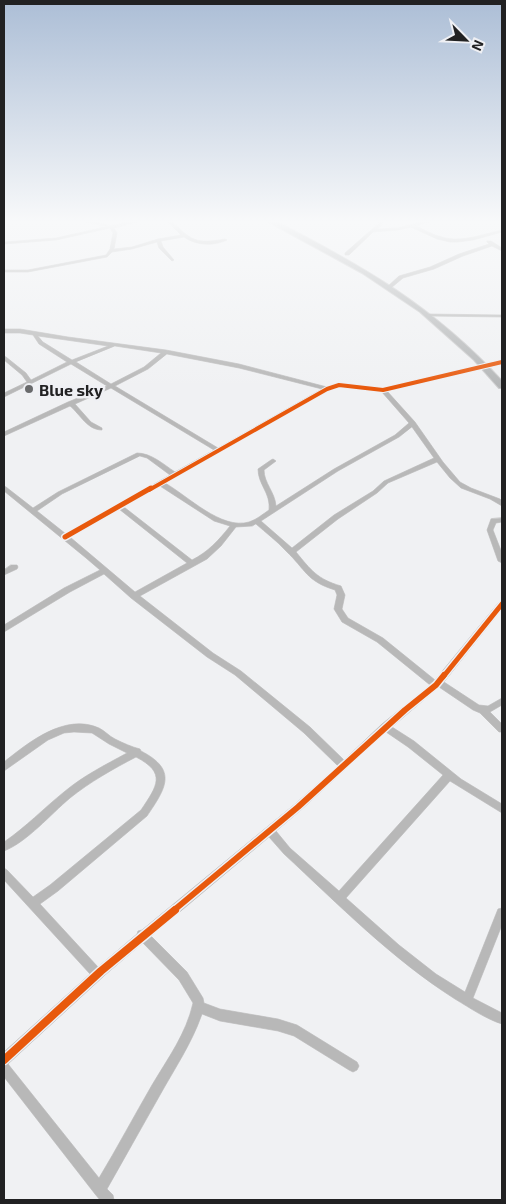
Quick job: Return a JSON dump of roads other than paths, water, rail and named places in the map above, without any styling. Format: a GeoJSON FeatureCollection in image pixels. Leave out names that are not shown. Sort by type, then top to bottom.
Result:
{"type":"FeatureCollection","features":[{"type":"Feature","properties":{"kind":"highway"},"geometry":{"type":"LineString","coordinates":[[373,276],[429,315],[469,349],[502,386]]}},
{"type":"Feature","properties":{"kind":"street"},"geometry":{"type":"LineString","coordinates":[[389,287],[404,276]]}},
{"type":"Feature","properties":{"kind":"street"},"geometry":{"type":"LineString","coordinates":[[429,315],[502,316]]}},
{"type":"Feature","properties":{"kind":"street"},"geometry":{"type":"LineString","coordinates":[[4,331],[20,331],[166,352],[239,366],[328,389]]}},
{"type":"Feature","properties":{"kind":"street"},"geometry":{"type":"LineString","coordinates":[[34,333],[41,343],[219,451]]}},
{"type":"Feature","properties":{"kind":"street"},"geometry":{"type":"LineString","coordinates":[[4,395],[72,362],[115,345]]}},
{"type":"Feature","properties":{"kind":"street"},"geometry":{"type":"LineString","coordinates":[[4,434],[143,371],[166,352]]}},
{"type":"Feature","properties":{"kind":"street"},"geometry":{"type":"LineString","coordinates":[[4,358],[24,374],[30,383]]}},
{"type":"Feature","properties":{"kind":"street"},"geometry":{"type":"LineString","coordinates":[[65,537],[328,389],[339,385],[383,390],[502,362]]}},
{"type":"Feature","properties":{"kind":"street"},"geometry":{"type":"LineString","coordinates":[[383,390],[413,423],[438,459],[458,483],[474,493],[495,499],[502,504]]}},
{"type":"Feature","properties":{"kind":"street"},"geometry":{"type":"LineString","coordinates":[[70,403],[77,408],[85,421],[100,429]]}},
{"type":"Feature","properties":{"kind":"street"},"geometry":{"type":"LineString","coordinates":[[160,483],[172,489],[215,519],[233,527],[242,527],[257,521],[336,470],[397,436],[413,423]]}},
{"type":"Feature","properties":{"kind":"street"},"geometry":{"type":"LineString","coordinates":[[33,511],[60,493],[139,454],[149,456],[175,475]]}},
{"type":"Feature","properties":{"kind":"street"},"geometry":{"type":"LineString","coordinates":[[292,552],[336,517],[375,492],[386,482],[438,459]]}},
{"type":"Feature","properties":{"kind":"street"},"geometry":{"type":"LineString","coordinates":[[272,510],[274,500],[260,474],[261,469],[273,461]]}},
{"type":"Feature","properties":{"kind":"street"},"geometry":{"type":"LineString","coordinates":[[6,493],[33,511],[134,596],[210,655],[238,673],[307,730],[344,766]]}},
{"type":"Feature","properties":{"kind":"street"},"geometry":{"type":"LineString","coordinates":[[120,506],[192,564]]}},
{"type":"Feature","properties":{"kind":"street"},"geometry":{"type":"LineString","coordinates":[[502,520],[493,521],[490,530],[502,561]]}},
{"type":"Feature","properties":{"kind":"street"},"geometry":{"type":"LineString","coordinates":[[257,521],[292,552],[311,575],[338,588],[341,595],[338,609],[345,620],[380,640],[437,683],[476,708],[483,710],[492,709],[502,701]]}},
{"type":"Feature","properties":{"kind":"street"},"geometry":{"type":"LineString","coordinates":[[134,596],[192,564],[219,544],[233,527]]}},
{"type":"Feature","properties":{"kind":"street"},"geometry":{"type":"LineString","coordinates":[[4,573],[14,567]]}},
{"type":"Feature","properties":{"kind":"street"},"geometry":{"type":"LineString","coordinates":[[4,629],[66,590],[104,571]]}},
{"type":"Feature","properties":{"kind":"street"},"geometry":{"type":"LineString","coordinates":[[4,1060],[97,974],[269,831],[437,683],[502,604]]}},
{"type":"Feature","properties":{"kind":"street"},"geometry":{"type":"LineString","coordinates":[[483,710],[502,729]]}},
{"type":"Feature","properties":{"kind":"street"},"geometry":{"type":"LineString","coordinates":[[4,767],[51,734],[72,728],[95,729],[116,744],[138,752],[155,763],[161,771],[160,787],[155,798],[144,813],[32,904]]}},
{"type":"Feature","properties":{"kind":"street"},"geometry":{"type":"LineString","coordinates":[[385,728],[412,744],[448,776],[502,809]]}},
{"type":"Feature","properties":{"kind":"street"},"geometry":{"type":"LineString","coordinates":[[4,847],[70,793],[105,768],[138,752]]}},
{"type":"Feature","properties":{"kind":"street"},"geometry":{"type":"LineString","coordinates":[[339,898],[448,776]]}},
{"type":"Feature","properties":{"kind":"street"},"geometry":{"type":"LineString","coordinates":[[269,831],[287,851],[395,949],[432,978],[466,1000],[502,1019]]}},
{"type":"Feature","properties":{"kind":"street"},"geometry":{"type":"LineString","coordinates":[[4,873],[97,974]]}},
{"type":"Feature","properties":{"kind":"street"},"geometry":{"type":"LineString","coordinates":[[466,1000],[502,913]]}},
{"type":"Feature","properties":{"kind":"street"},"geometry":{"type":"LineString","coordinates":[[99,1190],[184,1044],[197,1016],[200,1002],[183,976],[142,935]]}},
{"type":"Feature","properties":{"kind":"street"},"geometry":{"type":"LineString","coordinates":[[199,1007],[220,1015],[278,1025],[298,1031],[353,1066]]}},
{"type":"Feature","properties":{"kind":"street"},"geometry":{"type":"LineString","coordinates":[[4,1068],[108,1200]]}},
{"type":"Feature","properties":{"kind":"place","name":"Blue sky"},"geometry":{"type":"Point","coordinates":[29,389]}}]}
